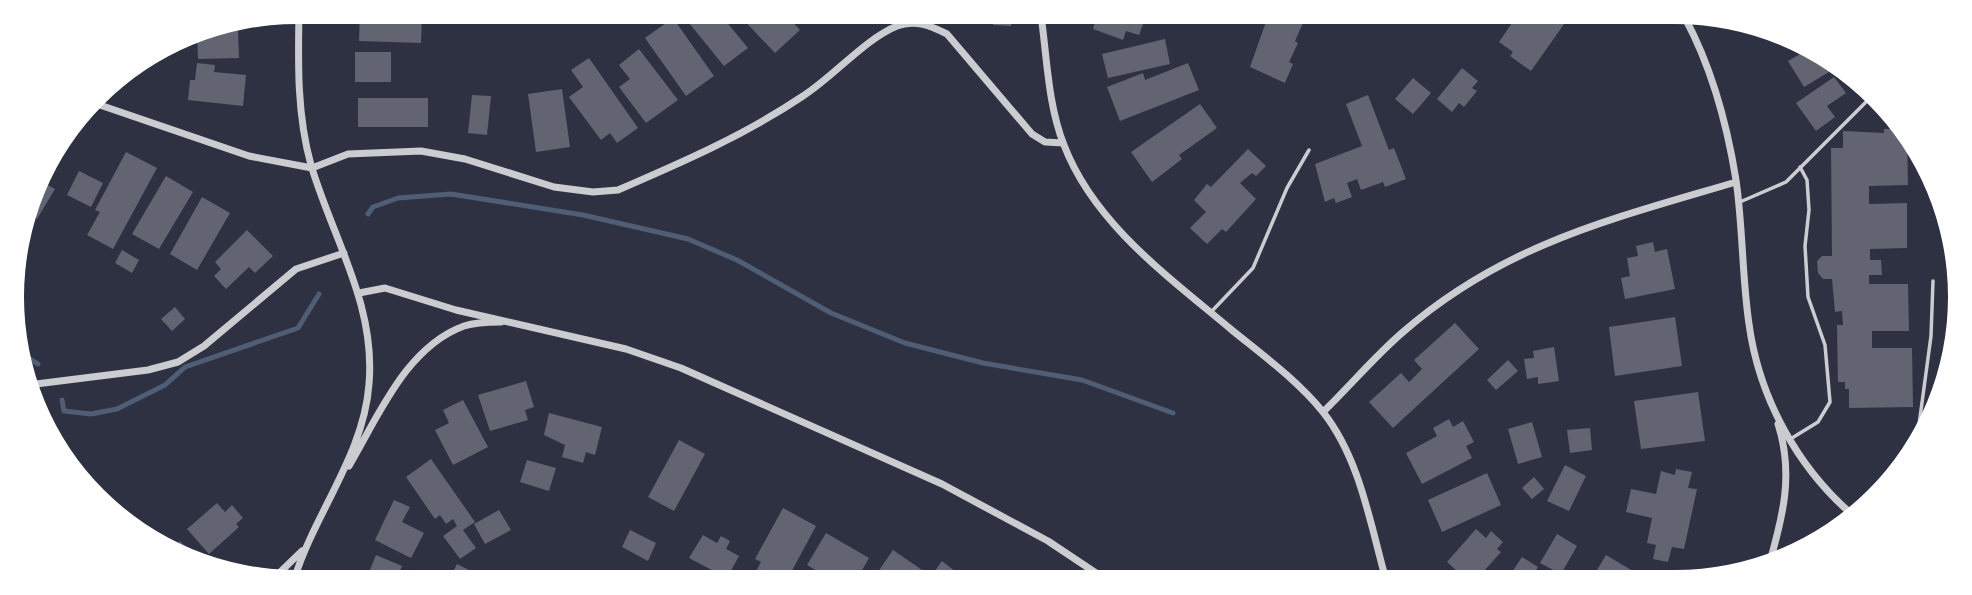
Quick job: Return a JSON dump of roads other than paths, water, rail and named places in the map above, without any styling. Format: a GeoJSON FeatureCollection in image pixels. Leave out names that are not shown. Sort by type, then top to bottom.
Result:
{"type":"FeatureCollection","features":[{"type":"Feature","properties":{"kind":"street"},"geometry":{"type":"LineString","coordinates":[[299,24],[300,123],[312,168],[367,321],[369,387],[363,417],[338,484]]}},
{"type":"Feature","properties":{"kind":"street"},"geometry":{"type":"LineString","coordinates":[[102,106],[249,156],[312,168],[348,154],[421,151],[465,159],[554,187],[593,192],[618,190],[755,128],[806,94],[886,32],[909,24]]}},
{"type":"Feature","properties":{"kind":"street"},"geometry":{"type":"LineString","coordinates":[[922,24],[931,25],[947,34],[1032,134],[1045,142],[1063,143]]}},
{"type":"Feature","properties":{"kind":"street"},"geometry":{"type":"LineString","coordinates":[[1042,24],[1052,105],[1063,143],[1087,190],[1130,241],[1296,383],[1323,412],[1353,463],[1383,570]]}},
{"type":"Feature","properties":{"kind":"street"},"geometry":{"type":"LineString","coordinates":[[1688,25],[1709,69],[1726,127],[1737,182],[1749,325],[1786,458],[1787,489],[1772,552]]}},
{"type":"Feature","properties":{"kind":"street"},"geometry":{"type":"LineString","coordinates":[[1323,412],[1410,326],[1514,257],[1581,228],[1737,182]]}},
{"type":"Feature","properties":{"kind":"street"},"geometry":{"type":"LineString","coordinates":[[39,385],[148,370],[178,362],[204,346],[296,270],[344,253]]}},
{"type":"Feature","properties":{"kind":"street"},"geometry":{"type":"LineString","coordinates":[[359,293],[385,288],[456,310],[625,349],[693,374],[942,484],[1031,532],[1091,570]]}},
{"type":"Feature","properties":{"kind":"street"},"geometry":{"type":"LineString","coordinates":[[297,570],[304,549],[338,484],[399,381],[421,354],[464,326],[516,322]]}},
{"type":"Feature","properties":{"kind":"street"},"geometry":{"type":"LineString","coordinates":[[1772,407],[1790,439],[1824,487],[1847,509]]}},
{"type":"Feature","properties":{"kind":"street"},"geometry":{"type":"LineString","coordinates":[[282,570],[304,549]]}},
{"type":"Feature","properties":{"kind":"lane"},"geometry":{"type":"LineString","coordinates":[[1738,203],[1786,182],[1866,103]]}},
{"type":"Feature","properties":{"kind":"lane"},"geometry":{"type":"LineString","coordinates":[[1211,313],[1253,268],[1287,188],[1309,150]]}},
{"type":"Feature","properties":{"kind":"lane"},"geometry":{"type":"LineString","coordinates":[[1790,439],[1818,422],[1830,402],[1825,345],[1808,297],[1805,246],[1809,210],[1807,180],[1800,167]]}},
{"type":"Feature","properties":{"kind":"lane"},"geometry":{"type":"LineString","coordinates":[[1920,415],[1931,336],[1933,281]]}},
{"type":"Feature","properties":{"kind":"waterway"},"geometry":{"type":"LineString","coordinates":[[368,214],[373,207],[398,198],[451,194],[583,215],[688,239],[737,260],[831,313],[905,343],[983,363],[1082,380],[1173,413]]}},
{"type":"Feature","properties":{"kind":"waterway"},"geometry":{"type":"LineString","coordinates":[[62,400],[64,411],[91,414],[117,409],[165,385],[185,367],[298,328],[319,294]]}},
{"type":"Feature","properties":{"kind":"waterway"},"geometry":{"type":"LineString","coordinates":[[32,361],[38,364]]}}]}
